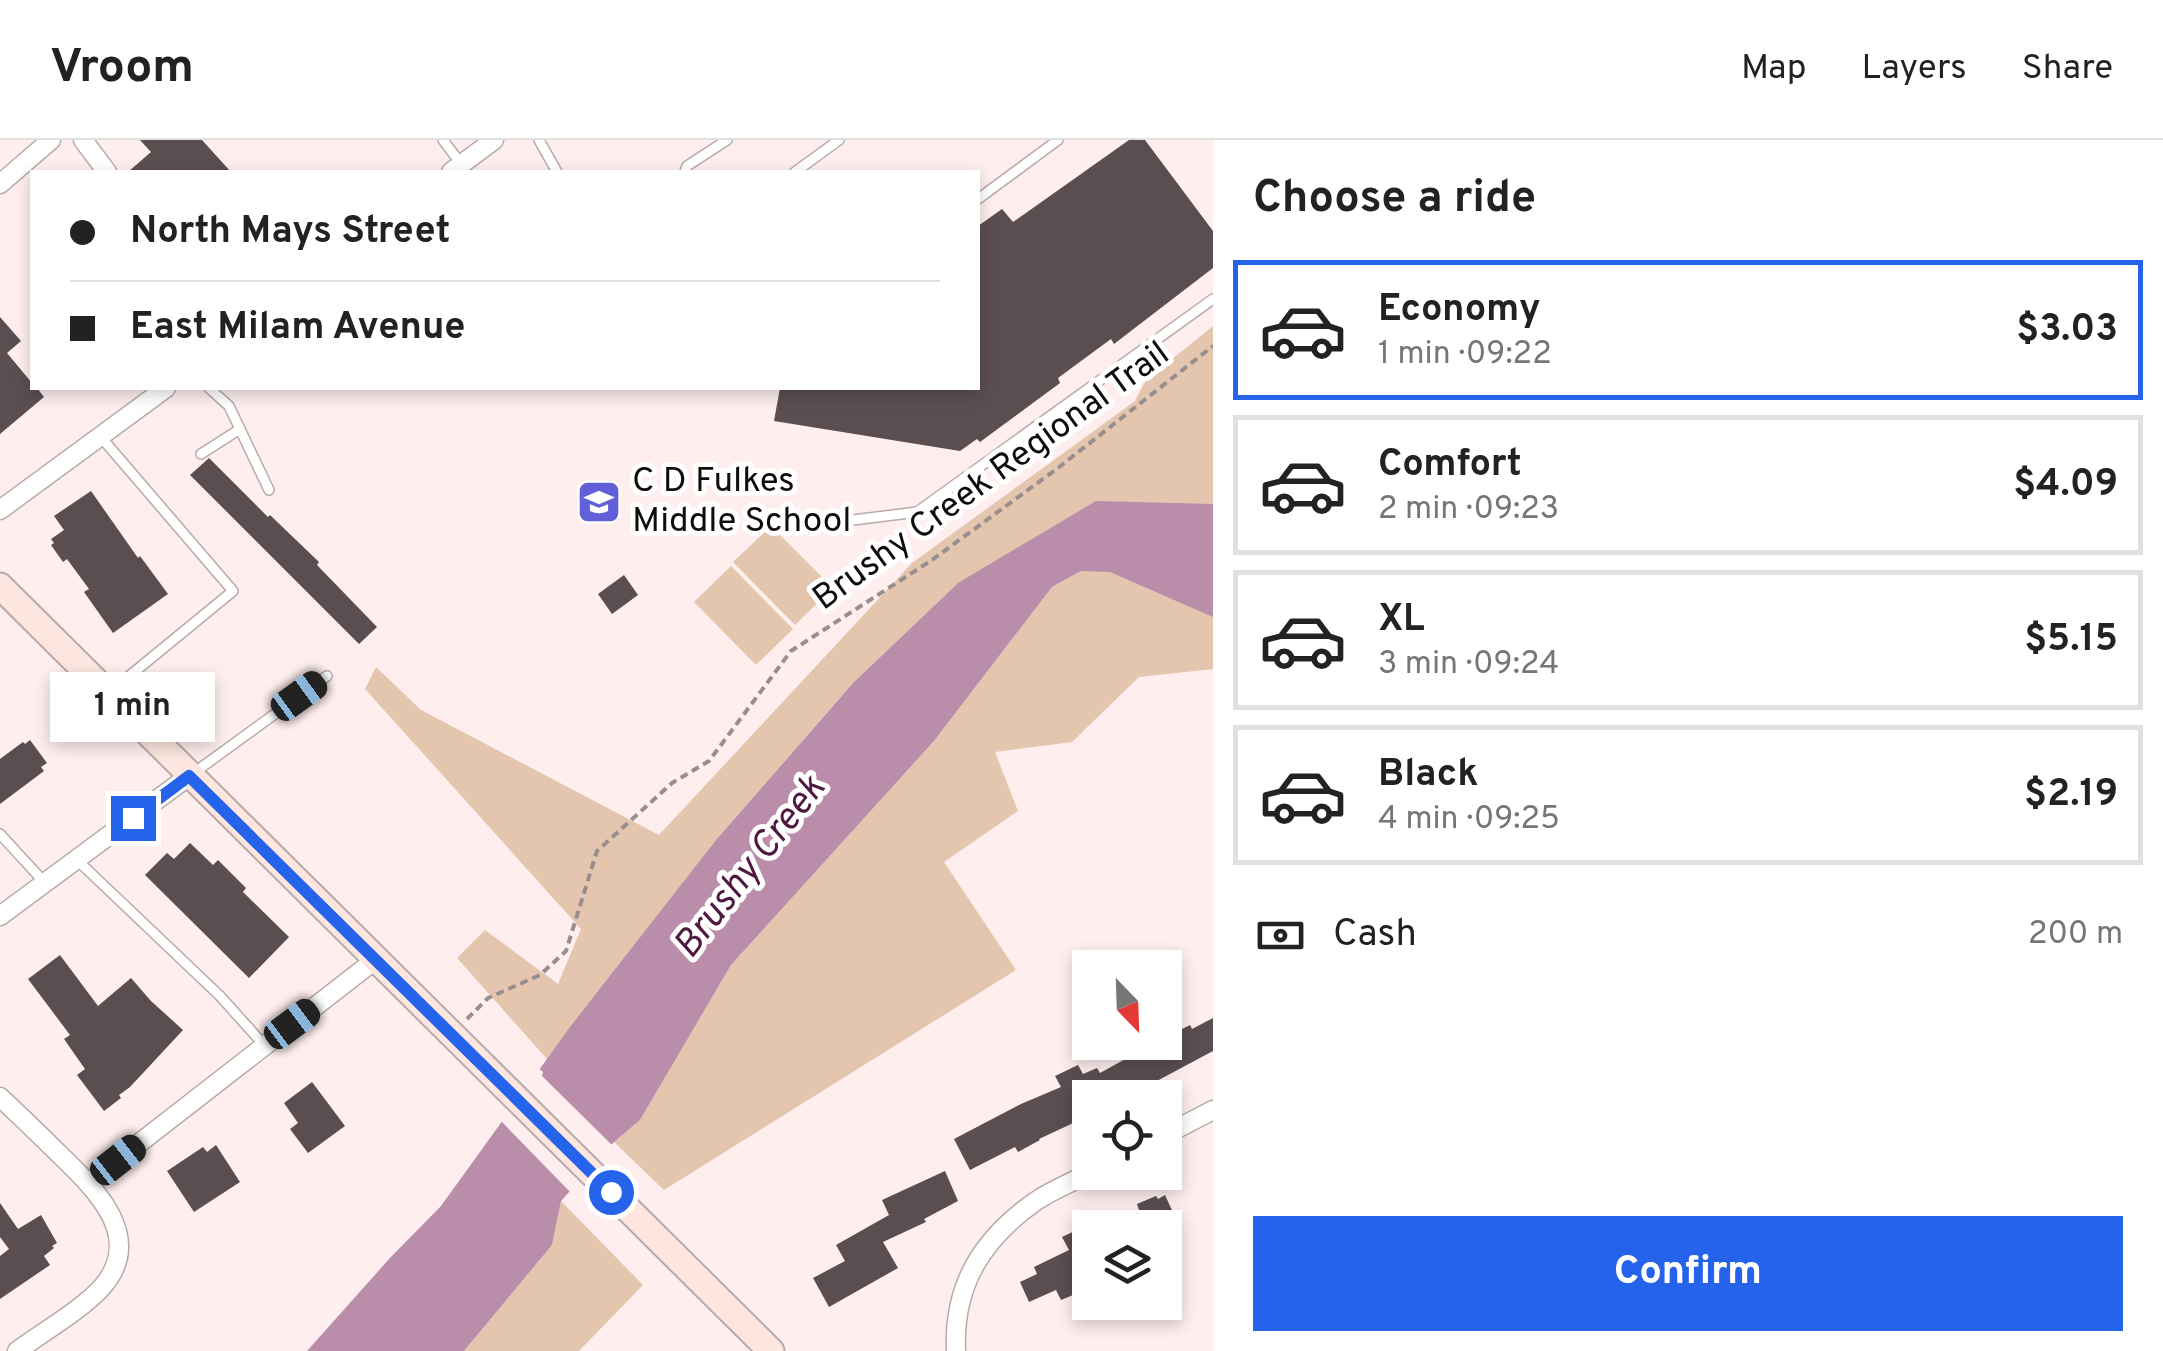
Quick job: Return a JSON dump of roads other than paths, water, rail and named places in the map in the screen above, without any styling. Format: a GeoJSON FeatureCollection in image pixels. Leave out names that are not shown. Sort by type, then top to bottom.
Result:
{"type":"FeatureCollection","features":[{"type":"Feature","properties":{"kind":"main road"},"geometry":{"type":"LineString","coordinates":[[0,586],[771,1351]]}},
{"type":"Feature","properties":{"kind":"street"},"geometry":{"type":"LineString","coordinates":[[0,184],[52,140]]}},
{"type":"Feature","properties":{"kind":"street"},"geometry":{"type":"LineString","coordinates":[[83,140],[106,170]]}},
{"type":"Feature","properties":{"kind":"street"},"geometry":{"type":"LineString","coordinates":[[456,168],[494,140]]}},
{"type":"Feature","properties":{"kind":"street"},"geometry":{"type":"LineString","coordinates":[[0,510],[163,390]]}},
{"type":"Feature","properties":{"kind":"street"},"geometry":{"type":"LineString","coordinates":[[0,916],[189,776]]}},
{"type":"Feature","properties":{"kind":"street"},"geometry":{"type":"LineString","coordinates":[[88,1182],[375,960]]}},
{"type":"Feature","properties":{"kind":"street"},"geometry":{"type":"LineString","coordinates":[[0,1096],[104,1202],[118,1244],[114,1267],[101,1288],[17,1351]]}},
{"type":"Feature","properties":{"kind":"street"},"geometry":{"type":"LineString","coordinates":[[1182,1126],[1213,1110]]}},
{"type":"Feature","properties":{"kind":"street"},"geometry":{"type":"LineString","coordinates":[[956,1351],[958,1301],[985,1248],[1037,1200],[1072,1182]]}},
{"type":"Feature","properties":{"kind":"lane"},"geometry":{"type":"LineString","coordinates":[[443,140],[456,168]]}},
{"type":"Feature","properties":{"kind":"lane"},"geometry":{"type":"LineString","coordinates":[[539,140],[556,170]]}},
{"type":"Feature","properties":{"kind":"lane"},"geometry":{"type":"LineString","coordinates":[[686,170],[686,166],[727,140]]}},
{"type":"Feature","properties":{"kind":"lane"},"geometry":{"type":"LineString","coordinates":[[798,170],[839,140]]}},
{"type":"Feature","properties":{"kind":"lane"},"geometry":{"type":"LineString","coordinates":[[980,198],[1058,140]]}},
{"type":"Feature","properties":{"kind":"lane"},"geometry":{"type":"LineString","coordinates":[[852,520],[917,512],[1213,299]]}},
{"type":"Feature","properties":{"kind":"lane"},"geometry":{"type":"LineString","coordinates":[[211,390],[229,406],[270,490]]}},
{"type":"Feature","properties":{"kind":"lane"},"geometry":{"type":"LineString","coordinates":[[200,454],[240,429]]}},
{"type":"Feature","properties":{"kind":"lane"},"geometry":{"type":"LineString","coordinates":[[100,436],[233,592],[107,694]]}},
{"type":"Feature","properties":{"kind":"lane"},"geometry":{"type":"LineString","coordinates":[[189,776],[326,676]]}},
{"type":"Feature","properties":{"kind":"lane"},"geometry":{"type":"LineString","coordinates":[[0,834],[45,883]]}},
{"type":"Feature","properties":{"kind":"lane"},"geometry":{"type":"LineString","coordinates":[[77,860],[220,996],[264,1045]]}},
{"type":"Feature","properties":{"kind":"water","name":"Brushy Creek"},"geometry":{"type":"Polygon","coordinates":[[[1096,501],[1213,504],[1213,617],[1110,572],[1081,571],[1052,587],[934,741],[731,965],[640,1120],[614,1142],[561,1201],[552,1245],[464,1351],[307,1351],[441,1206],[570,1027],[716,840],[854,682],[958,583],[1096,501]]]}},
{"type":"Feature","properties":{"kind":"place","name":"C D Fulkes Middle School"},"geometry":{"type":"Point","coordinates":[599,502]}}]}
